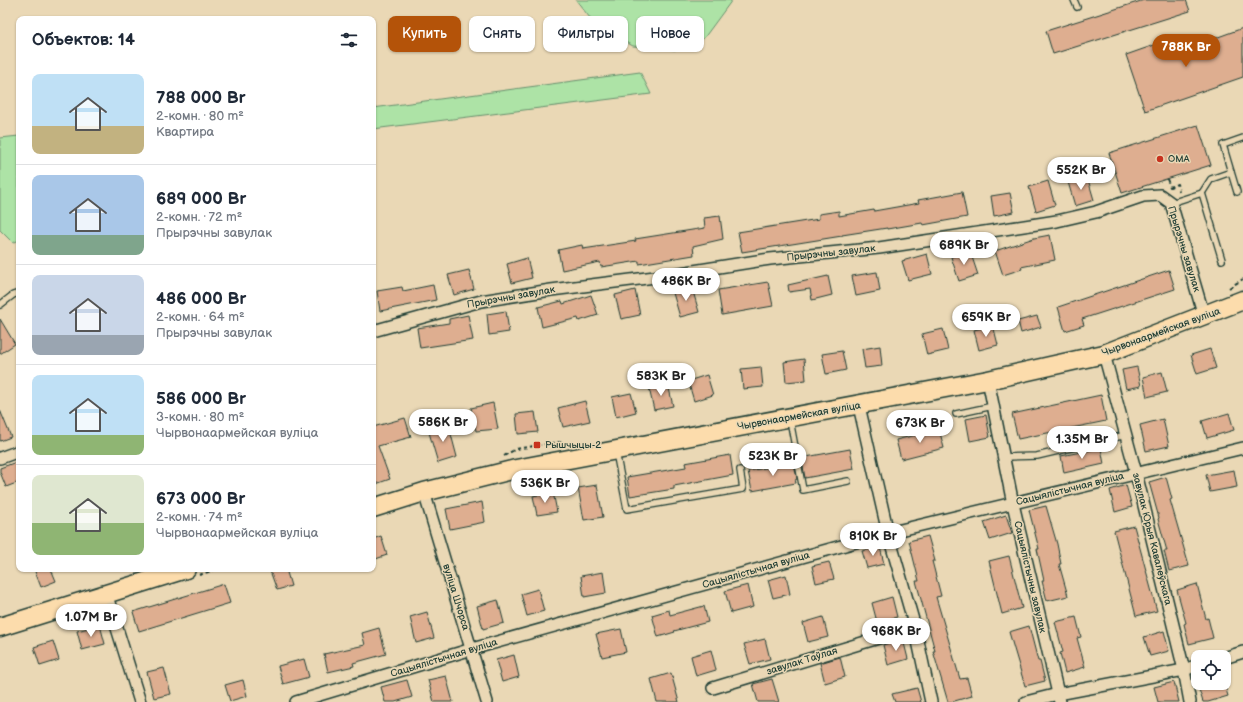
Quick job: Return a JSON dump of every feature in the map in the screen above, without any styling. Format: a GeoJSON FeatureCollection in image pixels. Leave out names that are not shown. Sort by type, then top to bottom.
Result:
{"type":"FeatureCollection","features":[{"type":"Feature","properties":{"kind":"highway","name":"Чырвонаармейская вуліца"},"geometry":{"type":"LineString","coordinates":[[376,507],[424,492],[516,469],[859,406],[988,380],[1104,354],[1243,300]]}},
{"type":"Feature","properties":{"kind":"highway"},"geometry":{"type":"LineString","coordinates":[[0,627],[172,572]]}},
{"type":"Feature","properties":{"kind":"street","name":"Прырэчны завулак"},"geometry":{"type":"LineString","coordinates":[[376,331],[481,301],[551,290],[656,277],[770,259],[879,248],[1057,221],[1096,212],[1143,196],[1160,195],[1171,202],[1204,316]]}},
{"type":"Feature","properties":{"kind":"street","name":"завулак Юрыя Кавалеўскага"},"geometry":{"type":"LineString","coordinates":[[1104,354],[1136,473],[1184,670],[1190,702]]}},
{"type":"Feature","properties":{"kind":"street","name":"Сацыялістычны завулак"},"geometry":{"type":"LineString","coordinates":[[988,380],[1013,504],[1059,698]]}},
{"type":"Feature","properties":{"kind":"street"},"geometry":{"type":"LineString","coordinates":[[859,406],[888,533],[915,627],[931,702]]}},
{"type":"Feature","properties":{"kind":"street","name":"Сацыялістычная вуліца"},"geometry":{"type":"LineString","coordinates":[[296,702],[472,649],[888,533],[1243,448]]}},
{"type":"Feature","properties":{"kind":"street"},"geometry":{"type":"LineString","coordinates":[[0,458],[16,452]]}},
{"type":"Feature","properties":{"kind":"street","name":"вуліца Шчорса"},"geometry":{"type":"LineString","coordinates":[[424,492],[487,702]]}},
{"type":"Feature","properties":{"kind":"street"},"geometry":{"type":"LineString","coordinates":[[106,593],[140,702]]}},
{"type":"Feature","properties":{"kind":"street","name":"завулак Таўлая"},"geometry":{"type":"LineString","coordinates":[[713,688],[915,627]]}},
{"type":"Feature","properties":{"kind":"street"},"geometry":{"type":"LineString","coordinates":[[1231,656],[1243,652]]}},
{"type":"Feature","properties":{"kind":"street"},"geometry":{"type":"LineString","coordinates":[[1026,702],[1059,698],[1191,668]]}},
{"type":"Feature","properties":{"kind":"lane"},"geometry":{"type":"LineString","coordinates":[[1074,0],[1077,7]]}},
{"type":"Feature","properties":{"kind":"lane"},"geometry":{"type":"LineString","coordinates":[[1237,192],[1223,145],[1243,138]]}},
{"type":"Feature","properties":{"kind":"lane"},"geometry":{"type":"LineString","coordinates":[[1171,202],[1202,193],[1211,178],[1231,172]]}},
{"type":"Feature","properties":{"kind":"lane"},"geometry":{"type":"LineString","coordinates":[[1202,193],[1222,260]]}},
{"type":"Feature","properties":{"kind":"lane"},"geometry":{"type":"LineString","coordinates":[[0,305],[16,294]]}},
{"type":"Feature","properties":{"kind":"lane"},"geometry":{"type":"LineString","coordinates":[[956,414],[993,406]]}},
{"type":"Feature","properties":{"kind":"lane"},"geometry":{"type":"LineString","coordinates":[[790,418],[803,490],[848,481]]}},
{"type":"Feature","properties":{"kind":"lane"},"geometry":{"type":"LineString","coordinates":[[1003,457],[1037,456],[1126,435]]}},
{"type":"Feature","properties":{"kind":"lane"},"geometry":{"type":"LineString","coordinates":[[616,450],[627,509],[742,489],[740,470]]}},
{"type":"Feature","properties":{"kind":"green space"},"geometry":{"type":"Polygon","coordinates":[[[576,0],[732,0],[704,38],[704,16],[636,16],[636,46],[628,43],[628,16],[588,16],[576,0]]]}},
{"type":"Feature","properties":{"kind":"green space"},"geometry":{"type":"Polygon","coordinates":[[[640,72],[651,94],[376,129],[376,108],[640,72]]]}},
{"type":"Feature","properties":{"kind":"green space"},"geometry":{"type":"Polygon","coordinates":[[[16,136],[16,242],[13,243],[0,230],[0,138],[16,136]]]}},
{"type":"Feature","properties":{"kind":"building"},"geometry":{"type":"Polygon","coordinates":[[[1144,0],[1186,0],[1190,11],[1053,54],[1046,31],[1144,0]]]}},
{"type":"Feature","properties":{"kind":"building"},"geometry":{"type":"Polygon","coordinates":[[[1243,28],[1243,77],[1145,111],[1126,55],[1180,36],[1185,49],[1243,28]]]}},
{"type":"Feature","properties":{"kind":"building","name":"ОМА"},"geometry":{"type":"Polygon","coordinates":[[[1198,125],[1211,165],[1122,193],[1109,153],[1198,125]]]}},
{"type":"Feature","properties":{"kind":"building"},"geometry":{"type":"Polygon","coordinates":[[[1087,176],[1094,200],[1075,206],[1068,182],[1087,176]]]}},
{"type":"Feature","properties":{"kind":"building"},"geometry":{"type":"Polygon","coordinates":[[[1048,181],[1055,205],[1036,211],[1029,187],[1048,181]]]}},
{"type":"Feature","properties":{"kind":"building"},"geometry":{"type":"Polygon","coordinates":[[[962,192],[967,217],[923,225],[922,223],[842,235],[742,252],[738,232],[819,219],[819,214],[839,211],[839,216],[874,211],[919,203],[918,200],[962,192]]]}},
{"type":"Feature","properties":{"kind":"building"},"geometry":{"type":"Polygon","coordinates":[[[1010,193],[1014,212],[994,216],[991,196],[1010,193]]]}},
{"type":"Feature","properties":{"kind":"building"},"geometry":{"type":"Polygon","coordinates":[[[720,216],[723,239],[693,246],[694,255],[639,264],[639,261],[601,267],[600,262],[562,270],[558,250],[582,245],[583,249],[705,228],[704,218],[720,216]]]}},
{"type":"Feature","properties":{"kind":"building"},"geometry":{"type":"Polygon","coordinates":[[[1050,235],[1055,260],[1021,267],[1022,269],[1003,275],[995,251],[1034,238],[1050,235]]]}},
{"type":"Feature","properties":{"kind":"building"},"geometry":{"type":"Polygon","coordinates":[[[970,251],[978,275],[959,281],[951,257],[970,251]]]}},
{"type":"Feature","properties":{"kind":"building"},"geometry":{"type":"Polygon","coordinates":[[[927,254],[932,274],[908,280],[902,261],[927,254]]]}},
{"type":"Feature","properties":{"kind":"building"},"geometry":{"type":"Polygon","coordinates":[[[527,258],[532,278],[512,283],[507,264],[527,258]]]}},
{"type":"Feature","properties":{"kind":"building"},"geometry":{"type":"Polygon","coordinates":[[[469,270],[474,289],[454,295],[448,275],[469,270]]]}},
{"type":"Feature","properties":{"kind":"building"},"geometry":{"type":"Polygon","coordinates":[[[1169,270],[1175,289],[1082,319],[1084,325],[1065,331],[1058,307],[1169,270]]]}},
{"type":"Feature","properties":{"kind":"building"},"geometry":{"type":"Polygon","coordinates":[[[877,272],[880,291],[856,296],[852,276],[877,272]]]}},
{"type":"Feature","properties":{"kind":"building"},"geometry":{"type":"Polygon","coordinates":[[[828,276],[832,295],[812,300],[810,289],[789,292],[788,285],[828,276]]]}},
{"type":"Feature","properties":{"kind":"building"},"geometry":{"type":"Polygon","coordinates":[[[768,282],[773,306],[722,315],[718,290],[768,282]]]}},
{"type":"Feature","properties":{"kind":"building"},"geometry":{"type":"Polygon","coordinates":[[[433,285],[436,300],[380,311],[377,291],[402,287],[403,291],[433,285]]]}},
{"type":"Feature","properties":{"kind":"building"},"geometry":{"type":"Polygon","coordinates":[[[692,288],[699,312],[680,317],[673,293],[692,288]]]}},
{"type":"Feature","properties":{"kind":"building"},"geometry":{"type":"Polygon","coordinates":[[[635,290],[640,315],[621,319],[615,295],[635,290]]]}},
{"type":"Feature","properties":{"kind":"building"},"geometry":{"type":"Polygon","coordinates":[[[591,295],[598,315],[579,321],[578,318],[542,327],[538,307],[562,301],[563,304],[591,295]]]}},
{"type":"Feature","properties":{"kind":"building"},"geometry":{"type":"Polygon","coordinates":[[[506,311],[509,332],[489,335],[487,314],[506,311]]]}},
{"type":"Feature","properties":{"kind":"building"},"geometry":{"type":"Polygon","coordinates":[[[468,315],[473,340],[420,348],[417,328],[449,323],[449,319],[468,315]]]}},
{"type":"Feature","properties":{"kind":"building"},"geometry":{"type":"Polygon","coordinates":[[[1037,316],[1041,327],[1021,333],[1018,321],[1037,316]]]}},
{"type":"Feature","properties":{"kind":"building"},"geometry":{"type":"Polygon","coordinates":[[[0,319],[15,344],[0,354],[0,319]]]}},
{"type":"Feature","properties":{"kind":"building"},"geometry":{"type":"Polygon","coordinates":[[[993,325],[998,345],[979,350],[974,330],[993,325]]]}},
{"type":"Feature","properties":{"kind":"building"},"geometry":{"type":"Polygon","coordinates":[[[943,329],[948,350],[927,355],[922,334],[943,329]]]}},
{"type":"Feature","properties":{"kind":"building"},"geometry":{"type":"Polygon","coordinates":[[[880,346],[882,366],[865,368],[862,349],[880,346]]]}},
{"type":"Feature","properties":{"kind":"building"},"geometry":{"type":"Polygon","coordinates":[[[1210,349],[1216,368],[1197,374],[1191,355],[1210,349]]]}},
{"type":"Feature","properties":{"kind":"building"},"geometry":{"type":"Polygon","coordinates":[[[842,351],[846,370],[826,374],[822,354],[842,351]]]}},
{"type":"Feature","properties":{"kind":"building"},"geometry":{"type":"Polygon","coordinates":[[[804,359],[806,380],[786,382],[784,362],[804,359]]]}},
{"type":"Feature","properties":{"kind":"building"},"geometry":{"type":"Polygon","coordinates":[[[761,367],[763,387],[743,389],[741,369],[761,367]]]}},
{"type":"Feature","properties":{"kind":"building"},"geometry":{"type":"Polygon","coordinates":[[[1137,367],[1141,386],[1126,389],[1122,370],[1137,367]]]}},
{"type":"Feature","properties":{"kind":"building"},"geometry":{"type":"Polygon","coordinates":[[[1162,372],[1167,392],[1147,397],[1143,377],[1162,372]]]}},
{"type":"Feature","properties":{"kind":"building"},"geometry":{"type":"Polygon","coordinates":[[[707,375],[713,395],[694,401],[688,381],[707,375]]]}},
{"type":"Feature","properties":{"kind":"building"},"geometry":{"type":"Polygon","coordinates":[[[668,384],[673,406],[654,410],[649,388],[668,384]]]}},
{"type":"Feature","properties":{"kind":"building"},"geometry":{"type":"Polygon","coordinates":[[[631,393],[636,412],[616,417],[612,397],[631,393]]]}},
{"type":"Feature","properties":{"kind":"building"},"geometry":{"type":"Polygon","coordinates":[[[1101,395],[1106,421],[1018,439],[1012,414],[1101,395]]]}},
{"type":"Feature","properties":{"kind":"building"},"geometry":{"type":"Polygon","coordinates":[[[585,401],[590,421],[563,427],[558,408],[585,401]]]}},
{"type":"Feature","properties":{"kind":"building"},"geometry":{"type":"Polygon","coordinates":[[[493,403],[498,429],[476,431],[471,408],[493,403]]]}},
{"type":"Feature","properties":{"kind":"building"},"geometry":{"type":"Polygon","coordinates":[[[0,410],[11,437],[0,441],[0,410]]]}},
{"type":"Feature","properties":{"kind":"building"},"geometry":{"type":"Polygon","coordinates":[[[535,412],[538,432],[518,434],[516,414],[535,412]]]}},
{"type":"Feature","properties":{"kind":"building"},"geometry":{"type":"Polygon","coordinates":[[[1229,413],[1234,430],[1207,438],[1202,421],[1229,413]]]}},
{"type":"Feature","properties":{"kind":"building"},"geometry":{"type":"Polygon","coordinates":[[[986,415],[990,437],[970,441],[966,419],[986,415]]]}},
{"type":"Feature","properties":{"kind":"building"},"geometry":{"type":"Polygon","coordinates":[[[405,418],[411,437],[378,446],[390,479],[376,484],[376,426],[405,418]]]}},
{"type":"Feature","properties":{"kind":"building"},"geometry":{"type":"Polygon","coordinates":[[[1163,419],[1169,446],[1146,451],[1140,425],[1163,419]]]}},
{"type":"Feature","properties":{"kind":"building"},"geometry":{"type":"Polygon","coordinates":[[[448,423],[457,457],[438,463],[428,429],[448,423]]]}},
{"type":"Feature","properties":{"kind":"building"},"geometry":{"type":"Polygon","coordinates":[[[939,429],[944,448],[901,459],[896,440],[939,429]]]}},
{"type":"Feature","properties":{"kind":"building"},"geometry":{"type":"Polygon","coordinates":[[[1101,448],[1104,464],[1064,473],[1061,456],[1101,448]]]}},
{"type":"Feature","properties":{"kind":"building"},"geometry":{"type":"Polygon","coordinates":[[[850,449],[854,469],[805,478],[802,461],[807,460],[806,457],[850,449]]]}},
{"type":"Feature","properties":{"kind":"building"},"geometry":{"type":"Polygon","coordinates":[[[730,455],[733,475],[674,486],[674,489],[630,496],[627,477],[686,467],[685,463],[730,455]]]}},
{"type":"Feature","properties":{"kind":"building"},"geometry":{"type":"Polygon","coordinates":[[[16,462],[16,483],[6,487],[0,472],[0,468],[16,462]]]}},
{"type":"Feature","properties":{"kind":"building"},"geometry":{"type":"Polygon","coordinates":[[[794,463],[797,479],[795,480],[796,483],[752,491],[748,471],[794,463]]]}},
{"type":"Feature","properties":{"kind":"building"},"geometry":{"type":"Polygon","coordinates":[[[1234,470],[1237,487],[1210,492],[1206,475],[1234,470]]]}},
{"type":"Feature","properties":{"kind":"building"},"geometry":{"type":"Polygon","coordinates":[[[1166,477],[1172,499],[1170,500],[1189,566],[1169,571],[1164,551],[1167,551],[1149,482],[1166,477]]]}},
{"type":"Feature","properties":{"kind":"building"},"geometry":{"type":"Polygon","coordinates":[[[597,485],[603,517],[584,520],[578,488],[597,485]]]}},
{"type":"Feature","properties":{"kind":"building"},"geometry":{"type":"Polygon","coordinates":[[[1126,485],[1132,507],[1115,512],[1110,490],[1126,485]]]}},
{"type":"Feature","properties":{"kind":"building"},"geometry":{"type":"Polygon","coordinates":[[[553,492],[557,512],[537,515],[533,496],[553,492]]]}},
{"type":"Feature","properties":{"kind":"building"},"geometry":{"type":"Polygon","coordinates":[[[482,502],[485,522],[450,529],[446,509],[482,502]]]}},
{"type":"Feature","properties":{"kind":"building"},"geometry":{"type":"Polygon","coordinates":[[[1046,506],[1057,544],[1061,564],[1059,564],[1068,596],[1047,601],[1037,549],[1039,549],[1029,510],[1046,506]]]}},
{"type":"Feature","properties":{"kind":"building"},"geometry":{"type":"Polygon","coordinates":[[[1006,515],[1012,533],[990,540],[984,522],[1006,515]]]}},
{"type":"Feature","properties":{"kind":"building"},"geometry":{"type":"Polygon","coordinates":[[[1134,526],[1157,611],[1136,616],[1114,531],[1134,526]]]}},
{"type":"Feature","properties":{"kind":"building"},"geometry":{"type":"Polygon","coordinates":[[[381,536],[387,555],[376,559],[376,538],[381,536]]]}},
{"type":"Feature","properties":{"kind":"building"},"geometry":{"type":"Polygon","coordinates":[[[928,536],[935,561],[932,561],[941,596],[936,597],[960,679],[967,678],[972,696],[951,702],[948,702],[933,651],[935,651],[916,581],[919,581],[909,541],[928,536]]]}},
{"type":"Feature","properties":{"kind":"building"},"geometry":{"type":"Polygon","coordinates":[[[880,547],[884,564],[867,568],[862,551],[880,547]]]}},
{"type":"Feature","properties":{"kind":"building"},"geometry":{"type":"Polygon","coordinates":[[[1009,556],[1022,608],[1002,614],[989,561],[1009,556]]]}},
{"type":"Feature","properties":{"kind":"building"},"geometry":{"type":"Polygon","coordinates":[[[829,562],[834,579],[816,583],[812,566],[829,562]]]}},
{"type":"Feature","properties":{"kind":"building"},"geometry":{"type":"Polygon","coordinates":[[[35,572],[52,572],[56,581],[41,587],[35,572]]]}},
{"type":"Feature","properties":{"kind":"building"},"geometry":{"type":"Polygon","coordinates":[[[270,572],[287,572],[291,586],[277,590],[270,572]]]}},
{"type":"Feature","properties":{"kind":"building"},"geometry":{"type":"Polygon","coordinates":[[[603,572],[606,593],[584,597],[581,576],[603,572]]]}},
{"type":"Feature","properties":{"kind":"building"},"geometry":{"type":"Polygon","coordinates":[[[786,575],[790,594],[773,598],[768,580],[786,575]]]}},
{"type":"Feature","properties":{"kind":"building"},"geometry":{"type":"Polygon","coordinates":[[[224,584],[230,603],[139,631],[133,612],[224,584]]]}},
{"type":"Feature","properties":{"kind":"building"},"geometry":{"type":"Polygon","coordinates":[[[1197,584],[1206,619],[1208,618],[1213,638],[1189,644],[1184,624],[1186,623],[1177,590],[1197,584]]]}},
{"type":"Feature","properties":{"kind":"building"},"geometry":{"type":"Polygon","coordinates":[[[748,585],[753,607],[731,613],[725,591],[748,585]]]}},
{"type":"Feature","properties":{"kind":"building"},"geometry":{"type":"Polygon","coordinates":[[[538,589],[544,611],[527,616],[521,594],[538,589]]]}},
{"type":"Feature","properties":{"kind":"building"},"geometry":{"type":"Polygon","coordinates":[[[892,597],[897,617],[877,622],[872,603],[892,597]]]}},
{"type":"Feature","properties":{"kind":"building"},"geometry":{"type":"Polygon","coordinates":[[[498,600],[504,623],[483,629],[477,606],[498,600]]]}},
{"type":"Feature","properties":{"kind":"building"},"geometry":{"type":"Polygon","coordinates":[[[704,606],[708,622],[658,637],[652,615],[669,610],[670,615],[704,606]]]}},
{"type":"Feature","properties":{"kind":"building"},"geometry":{"type":"Polygon","coordinates":[[[427,612],[434,638],[416,643],[410,617],[427,612]]]}},
{"type":"Feature","properties":{"kind":"building"},"geometry":{"type":"Polygon","coordinates":[[[823,617],[828,637],[808,642],[803,623],[823,617]]]}},
{"type":"Feature","properties":{"kind":"building"},"geometry":{"type":"Polygon","coordinates":[[[1076,617],[1081,637],[1077,638],[1085,667],[1065,673],[1060,653],[1063,652],[1055,622],[1076,617]]]}},
{"type":"Feature","properties":{"kind":"building"},"geometry":{"type":"Polygon","coordinates":[[[100,625],[105,644],[82,650],[77,631],[100,625]]]}},
{"type":"Feature","properties":{"kind":"building"},"geometry":{"type":"Polygon","coordinates":[[[1029,626],[1045,681],[1025,686],[1009,632],[1029,626]]]}},
{"type":"Feature","properties":{"kind":"building"},"geometry":{"type":"Polygon","coordinates":[[[379,628],[386,654],[353,663],[354,666],[328,672],[324,654],[365,645],[362,633],[379,628]]]}},
{"type":"Feature","properties":{"kind":"building"},"geometry":{"type":"Polygon","coordinates":[[[621,629],[626,652],[602,657],[596,634],[621,629]]]}},
{"type":"Feature","properties":{"kind":"building"},"geometry":{"type":"Polygon","coordinates":[[[1164,631],[1169,651],[1150,656],[1144,637],[1164,631]]]}},
{"type":"Feature","properties":{"kind":"building"},"geometry":{"type":"Polygon","coordinates":[[[765,639],[770,659],[750,664],[744,644],[765,639]]]}},
{"type":"Feature","properties":{"kind":"building"},"geometry":{"type":"Polygon","coordinates":[[[903,639],[908,659],[888,665],[883,645],[903,639]]]}},
{"type":"Feature","properties":{"kind":"building"},"geometry":{"type":"Polygon","coordinates":[[[53,641],[59,660],[40,666],[34,647],[53,641]]]}},
{"type":"Feature","properties":{"kind":"building"},"geometry":{"type":"Polygon","coordinates":[[[711,650],[716,670],[696,676],[691,656],[711,650]]]}},
{"type":"Feature","properties":{"kind":"building"},"geometry":{"type":"Polygon","coordinates":[[[514,655],[519,677],[502,682],[496,660],[514,655]]]}},
{"type":"Feature","properties":{"kind":"building"},"geometry":{"type":"Polygon","coordinates":[[[840,657],[845,677],[825,683],[820,663],[840,657]]]}},
{"type":"Feature","properties":{"kind":"building"},"geometry":{"type":"Polygon","coordinates":[[[304,659],[309,677],[283,684],[278,666],[304,659]]]}},
{"type":"Feature","properties":{"kind":"building"},"geometry":{"type":"Polygon","coordinates":[[[164,668],[171,694],[154,698],[147,672],[164,668]]]}},
{"type":"Feature","properties":{"kind":"building"},"geometry":{"type":"Polygon","coordinates":[[[671,673],[679,702],[657,702],[651,679],[671,673]]]}},
{"type":"Feature","properties":{"kind":"building"},"geometry":{"type":"Polygon","coordinates":[[[446,676],[453,702],[434,702],[428,680],[446,676]]]}},
{"type":"Feature","properties":{"kind":"building"},"geometry":{"type":"Polygon","coordinates":[[[772,679],[779,702],[758,702],[753,684],[772,679]]]}},
{"type":"Feature","properties":{"kind":"building"},"geometry":{"type":"Polygon","coordinates":[[[243,680],[247,696],[230,701],[225,685],[243,680]]]}},
{"type":"Feature","properties":{"kind":"building"},"geometry":{"type":"Polygon","coordinates":[[[407,680],[412,697],[395,702],[385,702],[381,687],[407,680]]]}},
{"type":"Feature","properties":{"kind":"building"},"geometry":{"type":"Polygon","coordinates":[[[1174,682],[1179,702],[1158,702],[1154,687],[1174,682]]]}},
{"type":"Feature","properties":{"kind":"building"},"geometry":{"type":"Polygon","coordinates":[[[917,688],[921,702],[895,702],[892,694],[917,688]]]}},
{"type":"Feature","properties":{"kind":"building"},"geometry":{"type":"Polygon","coordinates":[[[1199,690],[1226,690],[1228,696],[1203,702],[1199,690]]]}},
{"type":"Feature","properties":{"kind":"place","name":"ОМА"},"geometry":{"type":"Point","coordinates":[1160,159]}},
{"type":"Feature","properties":{"kind":"place","name":"Рышчыцы-2"},"geometry":{"type":"Point","coordinates":[537,445]}}]}
